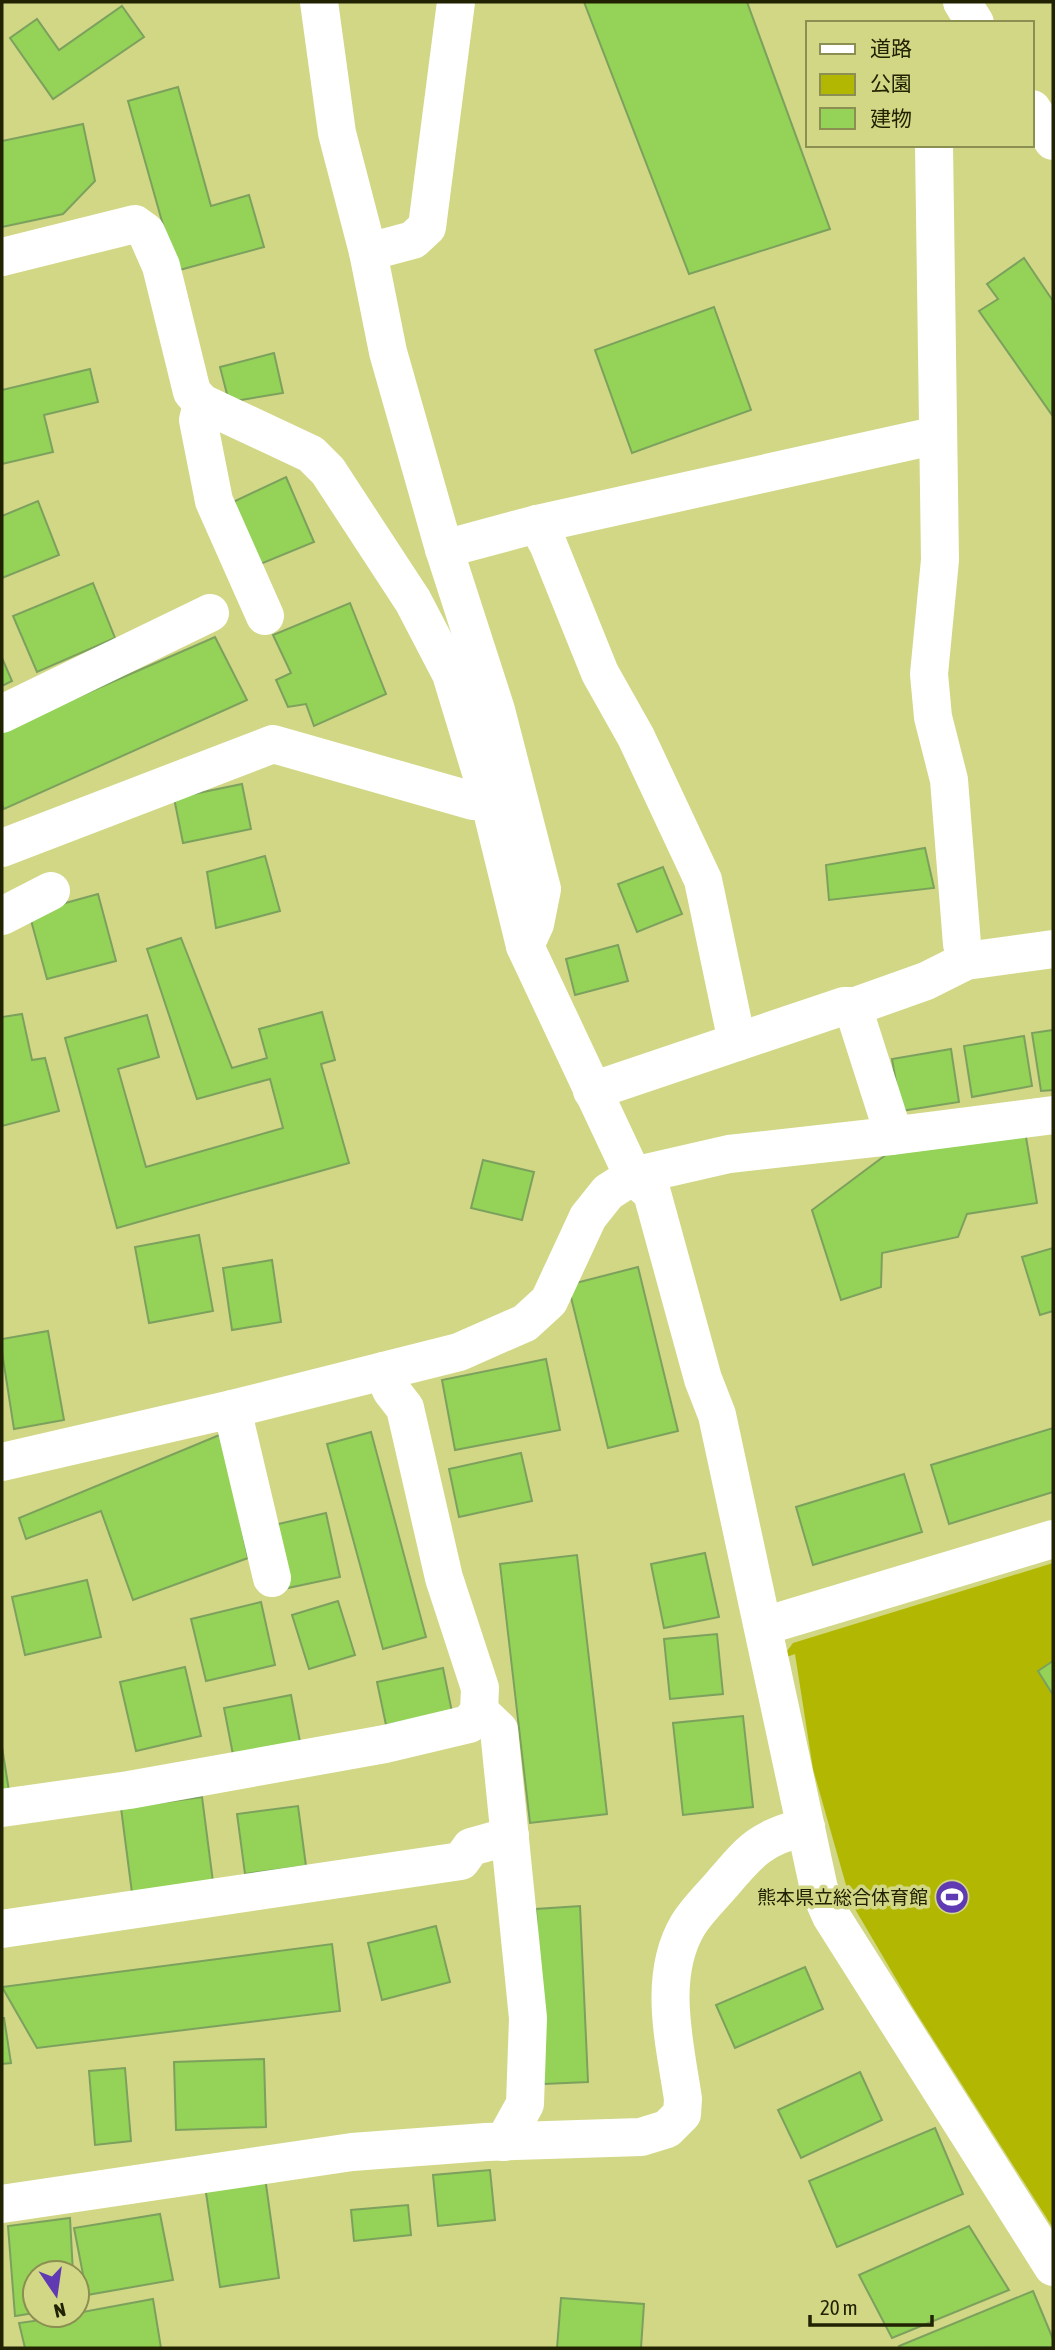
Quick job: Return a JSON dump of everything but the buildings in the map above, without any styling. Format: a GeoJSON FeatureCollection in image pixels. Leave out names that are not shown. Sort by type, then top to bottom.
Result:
{"type":"FeatureCollection","features":[{"type":"Feature","properties":{"kind":"street"},"geometry":{"type":"LineString","coordinates":[[319,2],[337,133],[368,252],[388,352],[444,549],[496,710],[542,889],[535,924],[525,946]]}},
{"type":"Feature","properties":{"kind":"street"},"geometry":{"type":"LineString","coordinates":[[368,252],[413,240],[427,227],[456,2]]}},
{"type":"Feature","properties":{"kind":"street"},"geometry":{"type":"LineString","coordinates":[[962,2],[974,21]]}},
{"type":"Feature","properties":{"kind":"street"},"geometry":{"type":"LineString","coordinates":[[1034,112],[1053,141]]}},
{"type":"Feature","properties":{"kind":"street"},"geometry":{"type":"LineString","coordinates":[[934,147],[940,560],[929,674],[933,717],[949,780],[962,944],[966,961]]}},
{"type":"Feature","properties":{"kind":"street"},"geometry":{"type":"LineString","coordinates":[[2,257],[135,224],[146,232],[161,266],[192,392],[202,403],[311,454],[328,471],[413,601],[451,674],[489,799],[525,946],[633,1176],[652,1193],[703,1379],[717,1415],[819,1889],[831,1916],[1053,2267]]}},
{"type":"Feature","properties":{"kind":"street"},"geometry":{"type":"LineString","coordinates":[[202,403],[198,420],[214,501],[265,616]]}},
{"type":"Feature","properties":{"kind":"street"},"geometry":{"type":"LineString","coordinates":[[444,549],[537,524],[938,435]]}},
{"type":"Feature","properties":{"kind":"street"},"geometry":{"type":"LineString","coordinates":[[537,524],[548,544],[600,673],[636,737],[703,880],[737,1042]]}},
{"type":"Feature","properties":{"kind":"street"},"geometry":{"type":"LineString","coordinates":[[2,714],[210,613]]}},
{"type":"Feature","properties":{"kind":"street"},"geometry":{"type":"LineString","coordinates":[[2,848],[273,744],[473,801],[489,799]]}},
{"type":"Feature","properties":{"kind":"street"},"geometry":{"type":"LineString","coordinates":[[2,916],[51,891]]}},
{"type":"Feature","properties":{"kind":"street"},"geometry":{"type":"LineString","coordinates":[[592,1091],[844,1006],[856,1006],[926,981],[966,961],[1053,949]]}},
{"type":"Feature","properties":{"kind":"street"},"geometry":{"type":"LineString","coordinates":[[856,1006],[858,1023],[889,1120],[891,1136]]}},
{"type":"Feature","properties":{"kind":"street"},"geometry":{"type":"LineString","coordinates":[[2,1462],[232,1409],[459,1352],[525,1323],[549,1301],[588,1217],[608,1192],[633,1176],[729,1154],[1053,1115]]}},
{"type":"Feature","properties":{"kind":"street"},"geometry":{"type":"LineString","coordinates":[[2,1808],[130,1790],[386,1744],[469,1724],[479,1711],[480,1688],[444,1578],[405,1408],[391,1390],[383,1371]]}},
{"type":"Feature","properties":{"kind":"street"},"geometry":{"type":"LineString","coordinates":[[232,1409],[272,1578]]}},
{"type":"Feature","properties":{"kind":"street"},"geometry":{"type":"LineString","coordinates":[[764,1626],[1053,1539]]}},
{"type":"Feature","properties":{"kind":"street"},"geometry":{"type":"LineString","coordinates":[[479,1711],[499,1730],[528,2018],[525,2105],[504,2141]]}},
{"type":"Feature","properties":{"kind":"street"},"geometry":{"type":"LineString","coordinates":[[2,2204],[352,2152],[504,2141],[641,2137],[667,2129],[682,2114],[683,2099],[670,2006],[673,1964],[688,1925],[750,1852],[780,1833],[806,1827]]}},
{"type":"Feature","properties":{"kind":"street"},"geometry":{"type":"LineString","coordinates":[[2,1929],[461,1861],[471,1847],[510,1836]]}},
{"type":"Feature","properties":{"kind":"green space","name":"熊本県立総合体育館"},"geometry":{"type":"Polygon","coordinates":[[[1053,1563],[1053,2228],[912,2006],[855,1909],[813,1769],[795,1654],[781,1659],[793,1643],[1053,1563]]]}},
{"type":"Feature","properties":{"kind":"place","name":"熊本県立総合体育館"},"geometry":{"type":"Point","coordinates":[952,1897]}}]}
